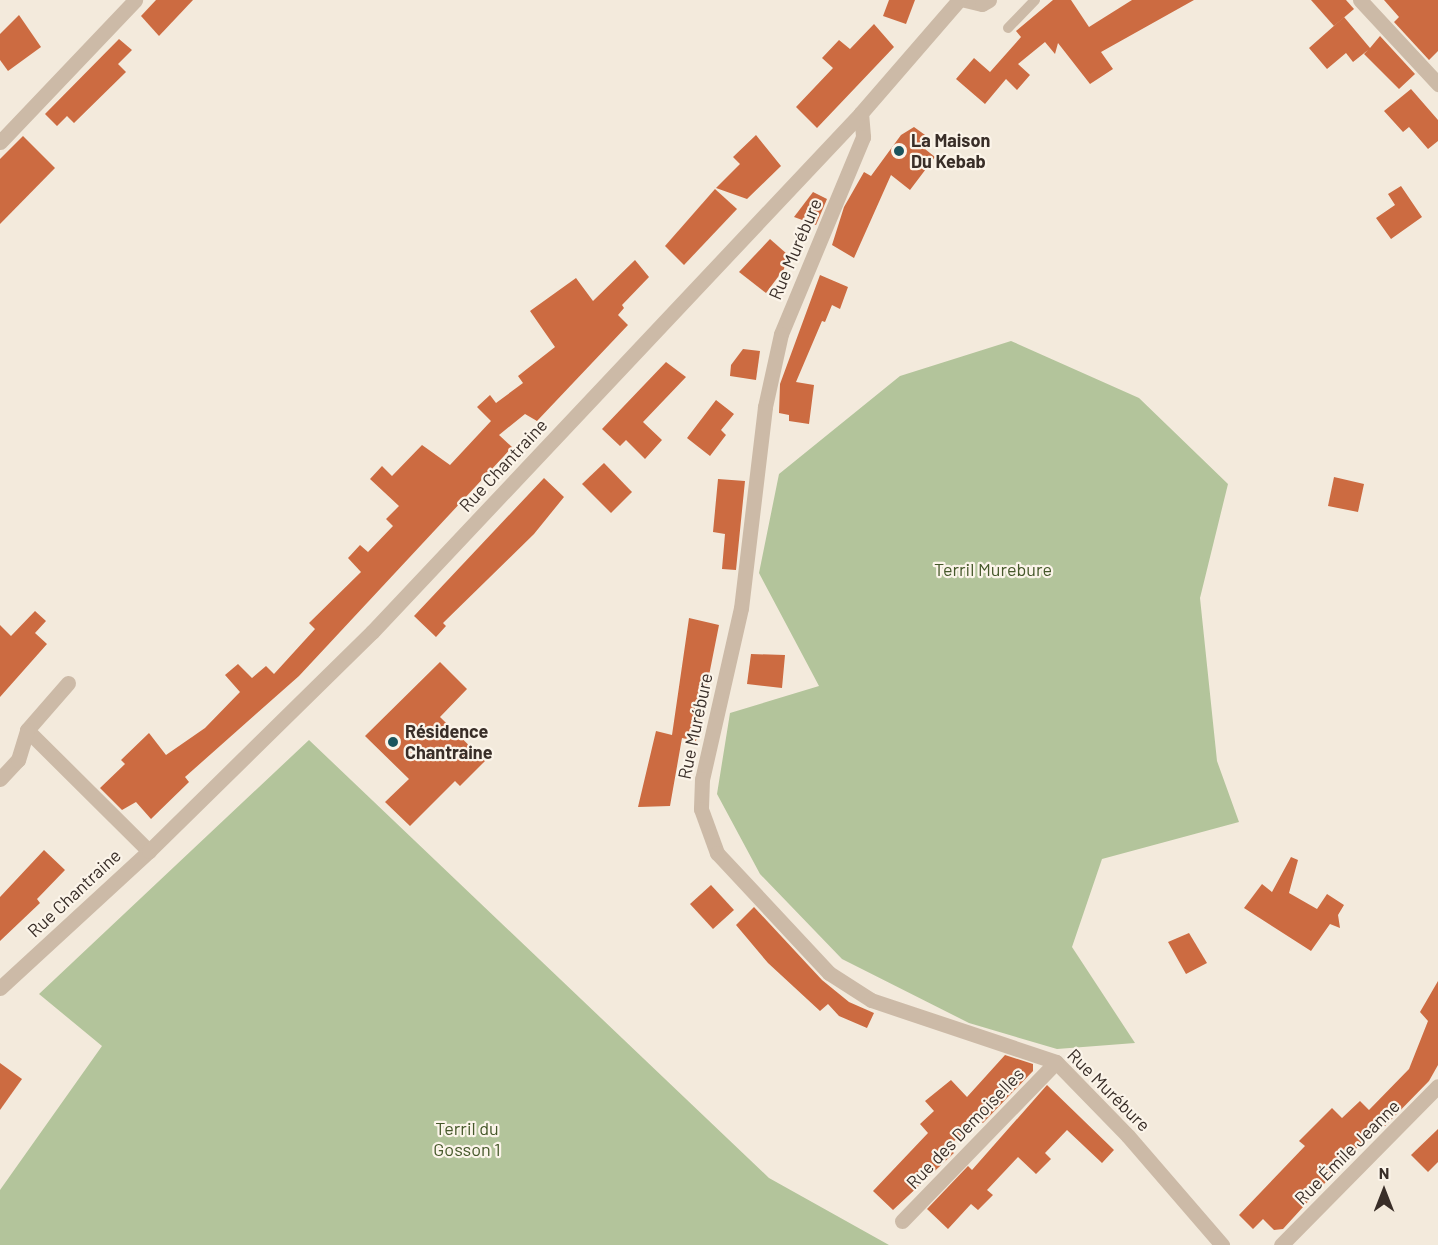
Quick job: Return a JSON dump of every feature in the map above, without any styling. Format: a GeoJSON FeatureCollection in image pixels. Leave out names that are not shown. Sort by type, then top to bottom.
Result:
{"type":"FeatureCollection","features":[{"type":"Feature","properties":{"kind":"street"},"geometry":{"type":"LineString","coordinates":[[0,142],[135,0]]}},
{"type":"Feature","properties":{"kind":"street","name":"Rue Chantraine"},"geometry":{"type":"LineString","coordinates":[[0,988],[149,851],[372,632],[861,113],[959,0]]}},
{"type":"Feature","properties":{"kind":"street"},"geometry":{"type":"LineString","coordinates":[[965,0],[982,4],[989,0]]}},
{"type":"Feature","properties":{"kind":"street"},"geometry":{"type":"LineString","coordinates":[[1360,0],[1438,84]]}},
{"type":"Feature","properties":{"kind":"street","name":"Rue Murébure"},"geometry":{"type":"LineString","coordinates":[[861,113],[863,137],[780,334],[765,407],[741,608],[702,778],[701,809],[717,853],[829,973],[871,1000],[1056,1062],[1128,1136],[1222,1245]]}},
{"type":"Feature","properties":{"kind":"street"},"geometry":{"type":"LineString","coordinates":[[0,779],[18,760],[27,730],[68,683]]}},
{"type":"Feature","properties":{"kind":"street","name":"Rue Chantraine"},"geometry":{"type":"LineString","coordinates":[[27,730],[149,851]]}},
{"type":"Feature","properties":{"kind":"street","name":"Rue des Demoiselles"},"geometry":{"type":"LineString","coordinates":[[902,1221],[1056,1062]]}},
{"type":"Feature","properties":{"kind":"street","name":"Rue Émile Jeanne"},"geometry":{"type":"LineString","coordinates":[[1281,1245],[1438,1086]]}},
{"type":"Feature","properties":{"kind":"lane"},"geometry":{"type":"LineString","coordinates":[[1008,28],[1035,0]]}},
{"type":"Feature","properties":{"kind":"green space","name":"Terril Murebure"},"geometry":{"type":"Polygon","coordinates":[[[1011,341],[1139,398],[1228,484],[1200,598],[1217,761],[1239,822],[1102,859],[1072,947],[1135,1043],[1057,1049],[969,1023],[842,959],[760,874],[717,794],[730,713],[819,686],[759,573],[779,474],[900,376],[1011,341]]]}},
{"type":"Feature","properties":{"kind":"green space","name":"Terril du Gosson 1"},"geometry":{"type":"Polygon","coordinates":[[[309,740],[769,1178],[889,1245],[0,1245],[0,1190],[102,1046],[39,994],[309,740]]]}},
{"type":"Feature","properties":{"kind":"building"},"geometry":{"type":"Polygon","coordinates":[[[156,0],[193,0],[159,36],[141,16],[156,0]]]}},
{"type":"Feature","properties":{"kind":"building"},"geometry":{"type":"Polygon","coordinates":[[[889,0],[915,0],[906,24],[883,16],[889,0]]]}},
{"type":"Feature","properties":{"kind":"building"},"geometry":{"type":"Polygon","coordinates":[[[1053,0],[1071,0],[1089,27],[1132,0],[1194,0],[1101,52],[1113,69],[1090,84],[1058,43],[1055,54],[1045,42],[1018,64],[1030,75],[1017,90],[1006,79],[985,104],[956,79],[974,58],[990,72],[1021,37],[1016,31],[1053,0]]]}},
{"type":"Feature","properties":{"kind":"building"},"geometry":{"type":"Polygon","coordinates":[[[1311,0],[1346,0],[1354,9],[1334,26],[1311,0]]]}},
{"type":"Feature","properties":{"kind":"building"},"geometry":{"type":"Polygon","coordinates":[[[1384,0],[1438,0],[1438,51],[1429,60],[1394,22],[1399,17],[1384,0]]]}},
{"type":"Feature","properties":{"kind":"building"},"geometry":{"type":"Polygon","coordinates":[[[19,15],[41,47],[8,71],[0,60],[0,34],[19,15]]]}},
{"type":"Feature","properties":{"kind":"building"},"geometry":{"type":"Polygon","coordinates":[[[1344,17],[1370,48],[1380,36],[1415,74],[1399,89],[1364,54],[1368,50],[1353,62],[1346,53],[1327,69],[1309,48],[1344,17]]]}},
{"type":"Feature","properties":{"kind":"building"},"geometry":{"type":"Polygon","coordinates":[[[874,24],[894,47],[817,128],[796,107],[833,68],[822,58],[839,40],[850,49],[874,24]]]}},
{"type":"Feature","properties":{"kind":"building"},"geometry":{"type":"Polygon","coordinates":[[[119,39],[132,50],[118,64],[126,72],[74,123],[67,116],[57,126],[45,114],[119,39]]]}},
{"type":"Feature","properties":{"kind":"building"},"geometry":{"type":"Polygon","coordinates":[[[1411,89],[1438,120],[1438,141],[1428,149],[1409,127],[1403,132],[1384,111],[1411,89]]]}},
{"type":"Feature","properties":{"kind":"building"},"geometry":{"type":"Polygon","coordinates":[[[914,127],[932,140],[925,149],[935,157],[910,190],[891,175],[854,258],[832,245],[844,207],[864,172],[871,176],[901,135],[914,127]]]}},
{"type":"Feature","properties":{"kind":"building"},"geometry":{"type":"Polygon","coordinates":[[[756,135],[781,166],[747,199],[716,188],[740,164],[733,157],[756,135]]]}},
{"type":"Feature","properties":{"kind":"building"},"geometry":{"type":"Polygon","coordinates":[[[23,136],[55,168],[0,224],[0,159],[23,136]]]}},
{"type":"Feature","properties":{"kind":"building"},"geometry":{"type":"Polygon","coordinates":[[[1401,186],[1422,217],[1391,239],[1376,218],[1395,205],[1388,194],[1401,186]]]}},
{"type":"Feature","properties":{"kind":"building"},"geometry":{"type":"Polygon","coordinates":[[[715,189],[737,209],[684,265],[665,246],[715,189]]]}},
{"type":"Feature","properties":{"kind":"building"},"geometry":{"type":"Polygon","coordinates":[[[813,192],[827,199],[816,225],[794,217],[813,192]]]}},
{"type":"Feature","properties":{"kind":"building"},"geometry":{"type":"Polygon","coordinates":[[[770,239],[787,254],[784,269],[766,293],[739,272],[770,239]]]}},
{"type":"Feature","properties":{"kind":"building"},"geometry":{"type":"Polygon","coordinates":[[[635,260],[649,277],[622,305],[624,308],[618,315],[628,325],[537,421],[525,414],[499,435],[512,447],[504,456],[299,676],[185,777],[189,782],[151,819],[136,802],[122,810],[100,788],[125,764],[121,760],[149,733],[166,755],[205,728],[240,692],[225,675],[238,664],[252,678],[266,666],[274,674],[315,629],[309,623],[361,572],[348,558],[360,545],[368,552],[393,526],[386,519],[399,506],[370,479],[382,466],[392,476],[422,445],[450,465],[491,421],[477,407],[490,395],[496,403],[523,383],[518,376],[555,347],[530,311],[576,278],[593,301],[635,260]]]}},
{"type":"Feature","properties":{"kind":"building"},"geometry":{"type":"Polygon","coordinates":[[[820,275],[848,287],[840,309],[832,305],[825,322],[822,321],[796,382],[814,385],[809,424],[789,421],[789,415],[779,413],[780,384],[820,275]]]}},
{"type":"Feature","properties":{"kind":"building"},"geometry":{"type":"Polygon","coordinates":[[[743,349],[760,351],[756,380],[730,376],[731,365],[743,349]]]}},
{"type":"Feature","properties":{"kind":"building"},"geometry":{"type":"Polygon","coordinates":[[[666,362],[686,377],[643,422],[662,440],[645,459],[626,440],[620,446],[602,429],[666,362]]]}},
{"type":"Feature","properties":{"kind":"building"},"geometry":{"type":"Polygon","coordinates":[[[716,400],[734,414],[721,430],[726,435],[710,456],[687,438],[716,400]]]}},
{"type":"Feature","properties":{"kind":"building"},"geometry":{"type":"Polygon","coordinates":[[[604,463],[632,492],[611,513],[582,484],[604,463]]]}},
{"type":"Feature","properties":{"kind":"building"},"geometry":{"type":"Polygon","coordinates":[[[1334,477],[1364,484],[1358,512],[1328,506],[1334,477]]]}},
{"type":"Feature","properties":{"kind":"building"},"geometry":{"type":"Polygon","coordinates":[[[544,478],[564,497],[534,534],[443,623],[446,626],[436,637],[414,616],[544,478]]]}},
{"type":"Feature","properties":{"kind":"building"},"geometry":{"type":"Polygon","coordinates":[[[718,479],[745,481],[736,570],[722,569],[725,534],[713,532],[718,479]]]}},
{"type":"Feature","properties":{"kind":"building"},"geometry":{"type":"Polygon","coordinates":[[[35,611],[46,621],[35,633],[47,644],[0,697],[0,625],[11,636],[35,611]]]}},
{"type":"Feature","properties":{"kind":"building"},"geometry":{"type":"Polygon","coordinates":[[[689,618],[719,625],[696,741],[682,738],[670,806],[638,807],[656,731],[672,735],[689,618]]]}},
{"type":"Feature","properties":{"kind":"building"},"geometry":{"type":"Polygon","coordinates":[[[751,654],[785,655],[782,688],[747,684],[751,654]]]}},
{"type":"Feature","properties":{"kind":"building","name":"Résidence Chantraine"},"geometry":{"type":"Polygon","coordinates":[[[440,662],[467,689],[440,717],[485,761],[460,786],[455,781],[410,826],[385,802],[409,779],[365,736],[440,662]]]}},
{"type":"Feature","properties":{"kind":"building"},"geometry":{"type":"Polygon","coordinates":[[[44,850],[65,870],[37,899],[40,903],[0,941],[0,897],[44,850]]]}},
{"type":"Feature","properties":{"kind":"building"},"geometry":{"type":"Polygon","coordinates":[[[1291,857],[1298,860],[1289,893],[1317,909],[1327,894],[1344,905],[1338,915],[1340,928],[1330,924],[1311,951],[1244,908],[1262,884],[1272,892],[1291,857]]]}},
{"type":"Feature","properties":{"kind":"building"},"geometry":{"type":"Polygon","coordinates":[[[711,885],[734,910],[713,929],[690,904],[711,885]]]}},
{"type":"Feature","properties":{"kind":"building"},"geometry":{"type":"Polygon","coordinates":[[[754,907],[822,980],[849,1002],[874,1013],[867,1028],[839,1016],[828,1004],[820,1011],[768,963],[736,925],[754,907]]]}},
{"type":"Feature","properties":{"kind":"building"},"geometry":{"type":"Polygon","coordinates":[[[1189,933],[1207,963],[1186,974],[1168,942],[1189,933]]]}},
{"type":"Feature","properties":{"kind":"building"},"geometry":{"type":"Polygon","coordinates":[[[1438,981],[1438,1065],[1429,1081],[1385,1126],[1381,1123],[1365,1139],[1283,1229],[1274,1230],[1263,1219],[1253,1229],[1239,1215],[1305,1146],[1299,1141],[1332,1108],[1342,1118],[1360,1101],[1369,1110],[1409,1069],[1428,1021],[1420,1012],[1438,981]]]}},
{"type":"Feature","properties":{"kind":"building"},"geometry":{"type":"Polygon","coordinates":[[[1005,1055],[1033,1064],[1033,1071],[983,1123],[979,1120],[947,1147],[954,1153],[893,1210],[873,1191],[928,1133],[920,1124],[934,1111],[925,1101],[951,1080],[967,1097],[1005,1055]]]}},
{"type":"Feature","properties":{"kind":"building"},"geometry":{"type":"Polygon","coordinates":[[[0,1063],[22,1079],[0,1110],[0,1063]]]}},
{"type":"Feature","properties":{"kind":"building"},"geometry":{"type":"Polygon","coordinates":[[[1047,1085],[1114,1150],[1102,1163],[1067,1130],[1045,1153],[1051,1159],[1036,1174],[1018,1157],[987,1190],[993,1195],[978,1210],[971,1204],[948,1229],[927,1209],[968,1166],[972,1170],[1047,1085]]]}},
{"type":"Feature","properties":{"kind":"building"},"geometry":{"type":"Polygon","coordinates":[[[1438,1129],[1438,1162],[1428,1172],[1411,1155],[1438,1129]]]}},
{"type":"Feature","properties":{"kind":"place","name":"La Maison Du Kebab"},"geometry":{"type":"Point","coordinates":[899,151]}},
{"type":"Feature","properties":{"kind":"place","name":"Résidence Chantraine"},"geometry":{"type":"Point","coordinates":[393,742]}}]}
